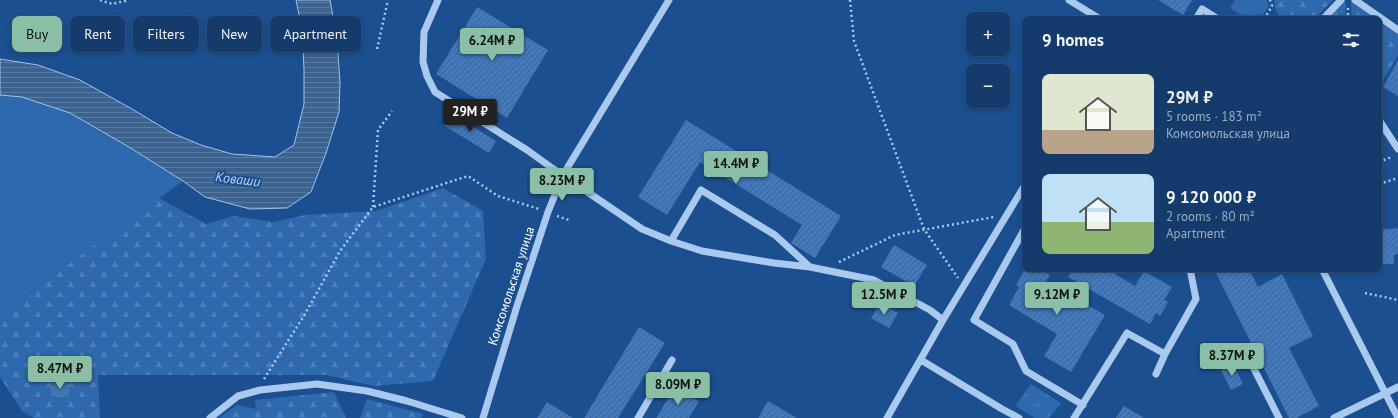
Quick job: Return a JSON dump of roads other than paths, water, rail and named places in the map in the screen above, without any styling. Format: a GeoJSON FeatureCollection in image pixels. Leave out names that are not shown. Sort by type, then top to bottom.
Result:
{"type":"FeatureCollection","features":[{"type":"Feature","properties":{"kind":"street"},"geometry":{"type":"LineString","coordinates":[[438,0],[424,32],[423,62],[427,76],[435,92],[527,150],[642,229],[671,241],[702,251],[734,257],[810,267],[874,280],[930,310],[943,320]]}},
{"type":"Feature","properties":{"kind":"street","name":"Комсомольская улица"},"geometry":{"type":"LineString","coordinates":[[483,418],[517,306],[548,212],[563,175],[669,0]]}},
{"type":"Feature","properties":{"kind":"street"},"geometry":{"type":"LineString","coordinates":[[1070,0],[1095,16]]}},
{"type":"Feature","properties":{"kind":"street"},"geometry":{"type":"LineString","coordinates":[[1355,0],[1378,16]]}},
{"type":"Feature","properties":{"kind":"street"},"geometry":{"type":"LineString","coordinates":[[1326,16],[1344,2]]}},
{"type":"Feature","properties":{"kind":"street"},"geometry":{"type":"LineString","coordinates":[[1198,16],[1202,9],[1213,16]]}},
{"type":"Feature","properties":{"kind":"street"},"geometry":{"type":"LineString","coordinates":[[1382,19],[1398,30]]}},
{"type":"Feature","properties":{"kind":"street"},"geometry":{"type":"LineString","coordinates":[[1382,127],[1398,149]]}},
{"type":"Feature","properties":{"kind":"street"},"geometry":{"type":"LineString","coordinates":[[671,241],[701,190],[775,235],[810,267]]}},
{"type":"Feature","properties":{"kind":"street"},"geometry":{"type":"LineString","coordinates":[[887,418],[943,320],[1022,190]]}},
{"type":"Feature","properties":{"kind":"street"},"geometry":{"type":"LineString","coordinates":[[1022,233],[974,320],[1013,344],[1026,371],[1083,405]]}},
{"type":"Feature","properties":{"kind":"street"},"geometry":{"type":"LineString","coordinates":[[1156,374],[1165,354],[1196,299],[1191,272]]}},
{"type":"Feature","properties":{"kind":"street"},"geometry":{"type":"LineString","coordinates":[[1324,272],[1398,418]]}},
{"type":"Feature","properties":{"kind":"street"},"geometry":{"type":"LineString","coordinates":[[1074,418],[1127,333],[1165,354]]}},
{"type":"Feature","properties":{"kind":"street"},"geometry":{"type":"LineString","coordinates":[[1248,357],[1279,418]]}},
{"type":"Feature","properties":{"kind":"street"},"geometry":{"type":"LineString","coordinates":[[638,418],[672,360]]}},
{"type":"Feature","properties":{"kind":"street"},"geometry":{"type":"LineString","coordinates":[[921,360],[1019,418]]}},
{"type":"Feature","properties":{"kind":"street"},"geometry":{"type":"LineString","coordinates":[[210,418],[238,396],[260,390],[317,384],[367,391],[407,401],[462,418]]}},
{"type":"Feature","properties":{"kind":"street"},"geometry":{"type":"LineString","coordinates":[[1334,418],[1398,387]]}},
{"type":"Feature","properties":{"kind":"water"},"geometry":{"type":"Polygon","coordinates":[[[296,0],[330,0],[333,16],[299,16],[296,0]]]}},
{"type":"Feature","properties":{"kind":"water","name":"Коваши"},"geometry":{"type":"Polygon","coordinates":[[[303,52],[338,52],[340,83],[339,112],[326,153],[311,192],[287,208],[250,209],[205,197],[183,181],[129,147],[70,113],[22,97],[0,95],[0,59],[38,65],[80,80],[172,133],[201,145],[232,154],[275,157],[294,145],[304,104],[303,52]]]}}]}
